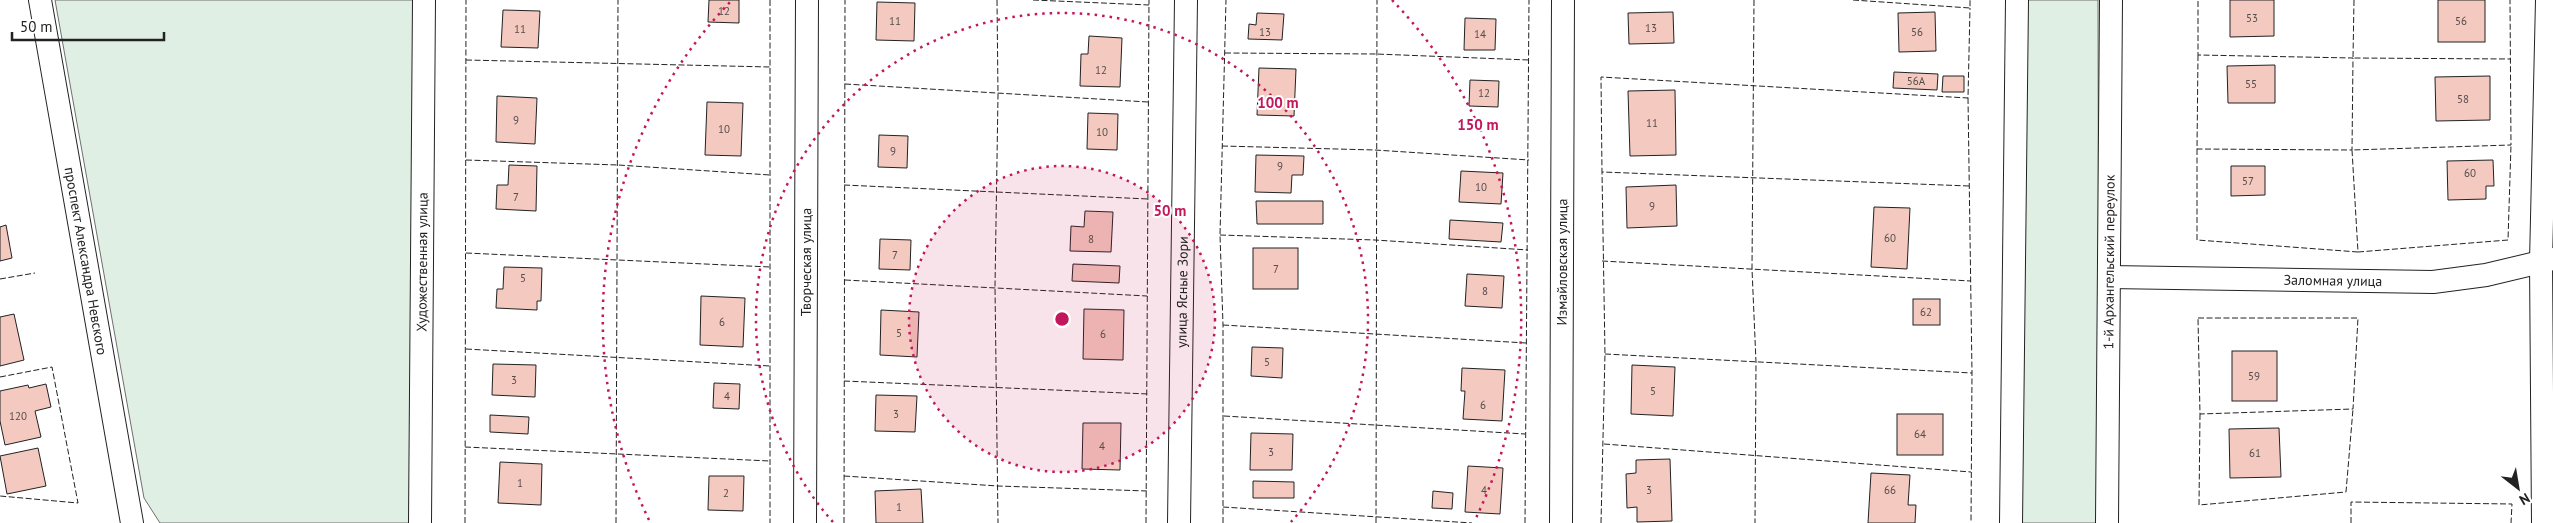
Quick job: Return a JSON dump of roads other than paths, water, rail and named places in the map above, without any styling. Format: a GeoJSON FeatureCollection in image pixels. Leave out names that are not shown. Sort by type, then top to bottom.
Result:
{"type":"FeatureCollection","features":[{"type":"Feature","properties":{"kind":"street","name":"проспект Александра Невского"},"geometry":{"type":"LineString","coordinates":[[40,0],[132,523]]}},
{"type":"Feature","properties":{"kind":"street","name":"Художественная улица"},"geometry":{"type":"LineString","coordinates":[[420,523],[424,0]]}},
{"type":"Feature","properties":{"kind":"street","name":"Творческая улица"},"geometry":{"type":"LineString","coordinates":[[805,523],[807,0]]}},
{"type":"Feature","properties":{"kind":"street","name":"улица Ясные Зори"},"geometry":{"type":"LineString","coordinates":[[1179,523],[1186,0]]}},
{"type":"Feature","properties":{"kind":"street","name":"Измайловская улица"},"geometry":{"type":"LineString","coordinates":[[1561,523],[1563,0]]}},
{"type":"Feature","properties":{"kind":"street"},"geometry":{"type":"LineString","coordinates":[[2011,523],[2017,0]]}},
{"type":"Feature","properties":{"kind":"street","name":"1-й Архангельский переулок"},"geometry":{"type":"LineString","coordinates":[[2107,523],[2111,0]]}},
{"type":"Feature","properties":{"kind":"street"},"geometry":{"type":"LineString","coordinates":[[2543,523],[2547,260],[2547,0]]}},
{"type":"Feature","properties":{"kind":"street","name":"Заломная улица"},"geometry":{"type":"LineString","coordinates":[[2109,278],[2433,282],[2486,275],[2547,260]]}}]}
